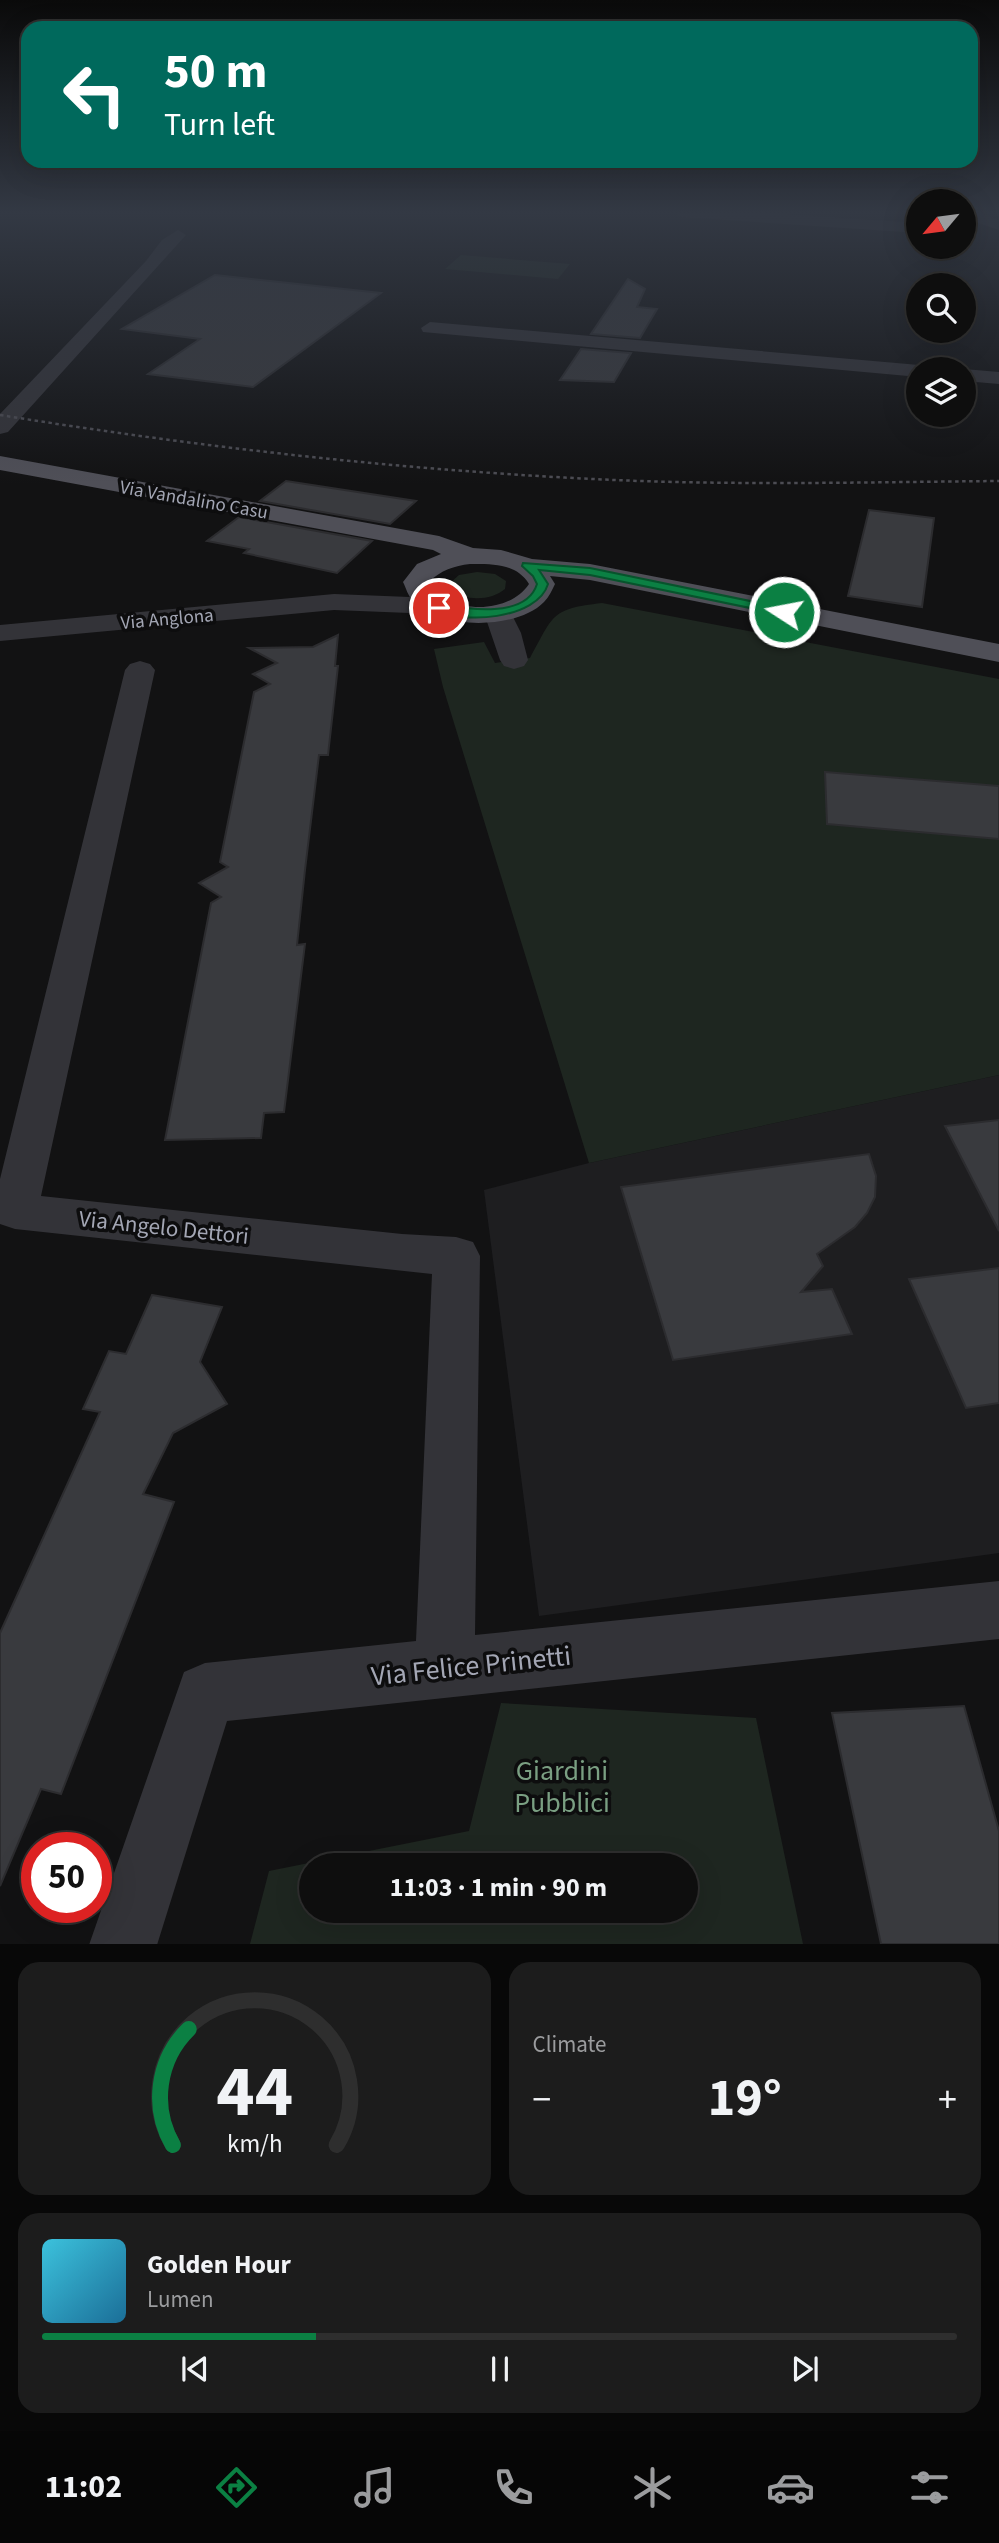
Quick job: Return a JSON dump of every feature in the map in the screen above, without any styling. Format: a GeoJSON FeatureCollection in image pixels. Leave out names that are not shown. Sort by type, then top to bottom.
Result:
{"type":"FeatureCollection","features":[{"type":"Feature","properties":{"kind":"main road","name":"Via Vandalino Casu"},"geometry":{"type":"LineString","coordinates":[[0,463],[439,544],[470,556]]}},
{"type":"Feature","properties":{"kind":"main road","name":"Via Vandalino Casu"},"geometry":{"type":"LineString","coordinates":[[388,535],[423,575],[418,592],[425,601],[435,606]]}},
{"type":"Feature","properties":{"kind":"main road"},"geometry":{"type":"LineString","coordinates":[[423,575],[450,559],[470,556],[511,559],[538,574],[542,584],[540,593],[534,598],[516,608],[498,613],[457,612],[435,606]]}},
{"type":"Feature","properties":{"kind":"main road"},"geometry":{"type":"LineString","coordinates":[[527,566],[590,572],[999,653]]}},
{"type":"Feature","properties":{"kind":"main road"},"geometry":{"type":"LineString","coordinates":[[534,598],[580,586],[650,586]]}},
{"type":"Feature","properties":{"kind":"street"},"geometry":{"type":"LineString","coordinates":[[0,426],[116,303]]}},
{"type":"Feature","properties":{"kind":"street"},"geometry":{"type":"LineString","coordinates":[[430,328],[906,370]]}},
{"type":"Feature","properties":{"kind":"street"},"geometry":{"type":"LineString","coordinates":[[976,376],[999,378]]}},
{"type":"Feature","properties":{"kind":"street","name":"Via Anglona"},"geometry":{"type":"LineString","coordinates":[[334,602],[423,575]]}},
{"type":"Feature","properties":{"kind":"street","name":"Via Anglona"},"geometry":{"type":"LineString","coordinates":[[0,633],[334,602],[435,606]]}},
{"type":"Feature","properties":{"kind":"street"},"geometry":{"type":"LineString","coordinates":[[498,613],[514,660]]}},
{"type":"Feature","properties":{"kind":"street","name":"Via Angelo Dettori"},"geometry":{"type":"LineString","coordinates":[[140,670],[7,1218],[456,1256],[444,1668]]}},
{"type":"Feature","properties":{"kind":"street","name":"Via Felice Prinetti"},"geometry":{"type":"LineString","coordinates":[[123,1944],[205,1693],[999,1610]]}},
{"type":"Feature","properties":{"kind":"shaded area"},"geometry":{"type":"Polygon","coordinates":[[[999,1075],[999,1553],[539,1616],[484,1190],[589,1163],[999,1075]]]}},
{"type":"Feature","properties":{"kind":"green space"},"geometry":{"type":"Polygon","coordinates":[[[477,572],[495,574],[506,581],[505,589],[485,598],[469,598],[450,588],[450,583],[459,575],[477,572]]]}},
{"type":"Feature","properties":{"kind":"green space"},"geometry":{"type":"Polygon","coordinates":[[[602,603],[999,679],[999,1075],[589,1163],[443,687],[434,649],[484,642],[495,663],[530,658],[544,632],[556,617],[572,608],[602,603]]]}},
{"type":"Feature","properties":{"kind":"green space","name":"Giardini Pubblici"},"geometry":{"type":"Polygon","coordinates":[[[501,1703],[756,1718],[803,1944],[250,1944],[269,1871],[299,1865],[299,1923],[698,1923],[698,1853],[359,1853],[469,1831],[501,1703]]]}},
{"type":"Feature","properties":{"kind":"building"},"geometry":{"type":"Polygon","coordinates":[[[167,303],[368,303],[253,387],[148,374],[200,339],[122,329],[167,303]]]}},
{"type":"Feature","properties":{"kind":"building"},"geometry":{"type":"Polygon","coordinates":[[[612,303],[639,303],[637,307],[657,309],[640,338],[591,334],[612,303]]]}},
{"type":"Feature","properties":{"kind":"building"},"geometry":{"type":"Polygon","coordinates":[[[581,349],[631,353],[614,382],[560,380],[581,349]]]}},
{"type":"Feature","properties":{"kind":"building"},"geometry":{"type":"Polygon","coordinates":[[[286,481],[416,501],[390,524],[260,501],[286,481]]]}},
{"type":"Feature","properties":{"kind":"building"},"geometry":{"type":"Polygon","coordinates":[[[869,510],[934,518],[922,607],[848,596],[869,510]]]}},
{"type":"Feature","properties":{"kind":"building"},"geometry":{"type":"Polygon","coordinates":[[[239,517],[372,541],[337,573],[244,553],[249,549],[207,541],[239,517]]]}},
{"type":"Feature","properties":{"kind":"building"},"geometry":{"type":"Polygon","coordinates":[[[338,635],[335,666],[338,666],[328,755],[319,755],[305,870],[297,945],[305,944],[284,1112],[264,1113],[261,1138],[165,1140],[211,903],[221,897],[199,883],[228,867],[220,862],[254,692],[270,684],[253,674],[277,663],[249,648],[313,647],[338,635]]]}},
{"type":"Feature","properties":{"kind":"building"},"geometry":{"type":"Polygon","coordinates":[[[825,772],[999,786],[999,839],[827,824],[825,772]]]}},
{"type":"Feature","properties":{"kind":"building"},"geometry":{"type":"Polygon","coordinates":[[[999,1120],[999,1231],[945,1126],[999,1120]]]}},
{"type":"Feature","properties":{"kind":"building"},"geometry":{"type":"Polygon","coordinates":[[[869,1154],[876,1176],[875,1197],[867,1213],[855,1227],[817,1254],[823,1266],[801,1292],[832,1289],[852,1334],[673,1360],[621,1187],[869,1154]]]}},
{"type":"Feature","properties":{"kind":"building"},"geometry":{"type":"Polygon","coordinates":[[[999,1268],[999,1403],[966,1408],[909,1279],[999,1268]]]}},
{"type":"Feature","properties":{"kind":"building"},"geometry":{"type":"Polygon","coordinates":[[[152,1295],[222,1307],[200,1362],[227,1404],[173,1433],[143,1494],[174,1502],[61,1794],[41,1789],[0,1886],[0,1633],[100,1412],[83,1409],[109,1351],[126,1354],[152,1295]]]}},
{"type":"Feature","properties":{"kind":"building"},"geometry":{"type":"Polygon","coordinates":[[[964,1706],[999,1831],[999,1944],[881,1944],[832,1713],[964,1706]]]}},
{"type":"Feature","properties":{"kind":"railway"},"geometry":{"type":"LineString","coordinates":[[0,415],[239,449],[479,472],[685,482],[999,481]]}},
{"type":"Feature","properties":{"kind":"route"},"geometry":{"type":"LineString","coordinates":[[439,608],[478,614],[498,613],[531,602],[540,593],[542,584],[538,574],[527,566],[590,572],[784,612]]}}]}
